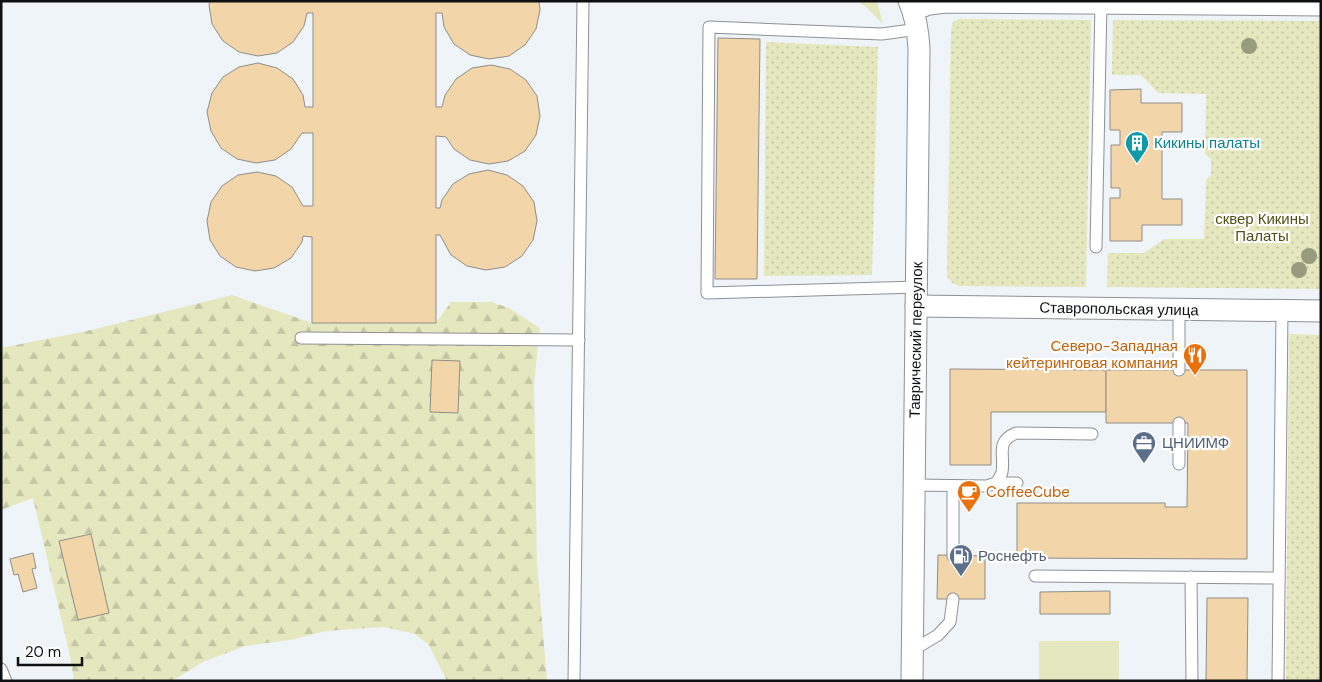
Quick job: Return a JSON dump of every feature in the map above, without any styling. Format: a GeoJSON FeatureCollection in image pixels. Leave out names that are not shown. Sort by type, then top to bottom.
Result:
{"type":"FeatureCollection","features":[{"type":"Feature","properties":{"kind":"street"},"geometry":{"type":"LineString","coordinates":[[913,14],[929,4],[946,2],[1321,5]]}},
{"type":"Feature","properties":{"kind":"street","name":"Таврический переулок"},"geometry":{"type":"LineString","coordinates":[[912,681],[919,48],[913,14]]}},
{"type":"Feature","properties":{"kind":"street","name":"Ставропольская улица"},"geometry":{"type":"LineString","coordinates":[[916,296],[1179,310],[1321,311]]}},
{"type":"Feature","properties":{"kind":"lane"},"geometry":{"type":"LineString","coordinates":[[574,681],[583,1]]}},
{"type":"Feature","properties":{"kind":"lane"},"geometry":{"type":"LineString","coordinates":[[1096,247],[1101,3]]}},
{"type":"Feature","properties":{"kind":"lane"},"geometry":{"type":"LineString","coordinates":[[913,14],[882,34],[709,27],[707,293],[916,296]]}},
{"type":"Feature","properties":{"kind":"lane"},"geometry":{"type":"LineString","coordinates":[[1179,310],[1179,370]]}},
{"type":"Feature","properties":{"kind":"lane"},"geometry":{"type":"LineString","coordinates":[[1278,681],[1282,311]]}},
{"type":"Feature","properties":{"kind":"lane"},"geometry":{"type":"LineString","coordinates":[[301,338],[579,340]]}},
{"type":"Feature","properties":{"kind":"lane"},"geometry":{"type":"LineString","coordinates":[[1179,423],[1179,464]]}},
{"type":"Feature","properties":{"kind":"lane"},"geometry":{"type":"LineString","coordinates":[[996,483],[1002,474],[1002,446],[1007,437],[1016,434],[1092,434]]}},
{"type":"Feature","properties":{"kind":"lane"},"geometry":{"type":"LineString","coordinates":[[915,485],[986,486],[996,483],[1017,483]]}},
{"type":"Feature","properties":{"kind":"lane"},"geometry":{"type":"LineString","coordinates":[[953,486],[953,556]]}},
{"type":"Feature","properties":{"kind":"lane"},"geometry":{"type":"LineString","coordinates":[[1035,576],[1279,578]]}},
{"type":"Feature","properties":{"kind":"lane"},"geometry":{"type":"LineString","coordinates":[[1191,577],[1192,681]]}},
{"type":"Feature","properties":{"kind":"lane"},"geometry":{"type":"LineString","coordinates":[[913,650],[938,635],[950,622],[953,599]]}},
{"type":"Feature","properties":{"kind":"lane"},"geometry":{"type":"LineString","coordinates":[[1,669],[6,681]]}},
{"type":"Feature","properties":{"kind":"green space"},"geometry":{"type":"Polygon","coordinates":[[[857,1],[877,1],[883,24],[865,6],[857,1]]]}},
{"type":"Feature","properties":{"kind":"green space"},"geometry":{"type":"Polygon","coordinates":[[[959,19],[1091,20],[1086,287],[959,286],[951,282],[947,276],[951,30],[953,22],[959,19]]]}},
{"type":"Feature","properties":{"kind":"green space","name":"сквер Кикины Палаты"},"geometry":{"type":"Polygon","coordinates":[[[1113,20],[1321,21],[1321,289],[1107,287],[1108,253],[1144,253],[1164,239],[1204,239],[1206,180],[1211,175],[1211,159],[1205,154],[1206,94],[1158,93],[1141,75],[1112,75],[1113,20]]]}},
{"type":"Feature","properties":{"kind":"green space"},"geometry":{"type":"Polygon","coordinates":[[[766,42],[878,47],[872,275],[764,276],[766,42]]]}},
{"type":"Feature","properties":{"kind":"green space"},"geometry":{"type":"Polygon","coordinates":[[[232,295],[312,323],[436,323],[451,302],[491,302],[509,308],[540,328],[534,383],[537,563],[547,681],[447,681],[429,645],[415,634],[384,627],[326,631],[290,640],[245,646],[203,662],[172,681],[74,681],[70,656],[33,498],[1,510],[1,348],[87,331],[232,295]]]}},
{"type":"Feature","properties":{"kind":"green space"},"geometry":{"type":"Polygon","coordinates":[[[1289,334],[1321,335],[1321,681],[1286,681],[1289,334]]]}},
{"type":"Feature","properties":{"kind":"green space"},"geometry":{"type":"Polygon","coordinates":[[[1039,641],[1119,641],[1119,681],[1039,681],[1039,641]]]}},
{"type":"Feature","properties":{"kind":"building"},"geometry":{"type":"Polygon","coordinates":[[[210,1],[539,1],[540,10],[536,29],[525,45],[509,56],[489,59],[470,55],[454,44],[444,27],[442,13],[436,13],[436,107],[442,107],[445,95],[456,79],[472,68],[491,65],[510,69],[526,80],[537,96],[540,116],[536,135],[525,151],[508,161],[489,164],[470,160],[454,149],[446,137],[436,136],[436,208],[440,208],[442,200],[453,184],[469,174],[488,170],[507,175],[523,186],[534,202],[537,221],[533,240],[522,256],[505,267],[486,270],[467,266],[451,255],[440,235],[436,235],[436,323],[312,323],[312,237],[303,236],[302,242],[291,258],[274,268],[255,271],[236,267],[220,256],[210,240],[207,221],[211,202],[222,186],[238,175],[257,172],[276,176],[292,187],[303,206],[313,206],[313,133],[302,133],[291,149],[275,160],[256,163],[237,159],[221,148],[211,131],[207,112],[212,93],[223,77],[239,67],[258,63],[277,68],[293,79],[303,95],[305,107],[313,107],[313,13],[307,13],[304,26],[293,42],[277,53],[258,56],[239,52],[223,41],[212,24],[210,1]]]}},
{"type":"Feature","properties":{"kind":"building"},"geometry":{"type":"Polygon","coordinates":[[[718,38],[760,39],[757,279],[715,279],[718,38]]]}},
{"type":"Feature","properties":{"kind":"building","name":"Кикины палаты"},"geometry":{"type":"Polygon","coordinates":[[[1141,89],[1141,103],[1182,103],[1182,132],[1162,132],[1162,199],[1182,199],[1182,225],[1142,225],[1142,241],[1110,241],[1110,198],[1120,198],[1120,188],[1111,188],[1111,145],[1120,145],[1120,130],[1110,130],[1110,90],[1141,89]]]}},
{"type":"Feature","properties":{"kind":"building"},"geometry":{"type":"Polygon","coordinates":[[[432,360],[460,361],[458,413],[430,412],[432,360]]]}},
{"type":"Feature","properties":{"kind":"building"},"geometry":{"type":"Polygon","coordinates":[[[950,369],[1106,370],[1106,412],[991,412],[991,465],[950,465],[950,369]]]}},
{"type":"Feature","properties":{"kind":"building"},"geometry":{"type":"Polygon","coordinates":[[[1106,370],[1247,370],[1247,559],[1017,558],[1017,503],[1165,503],[1165,507],[1187,507],[1188,423],[1106,423],[1106,370]]]}},
{"type":"Feature","properties":{"kind":"building"},"geometry":{"type":"Polygon","coordinates":[[[91,534],[109,613],[78,620],[59,541],[91,534]]]}},
{"type":"Feature","properties":{"kind":"building"},"geometry":{"type":"Polygon","coordinates":[[[33,553],[36,568],[32,569],[37,588],[23,592],[18,574],[14,575],[10,559],[33,553]]]}},
{"type":"Feature","properties":{"kind":"building","name":"Роснефть"},"geometry":{"type":"Polygon","coordinates":[[[938,555],[985,556],[985,599],[937,599],[938,555]]]}},
{"type":"Feature","properties":{"kind":"building"},"geometry":{"type":"Polygon","coordinates":[[[1110,591],[1110,614],[1040,614],[1040,592],[1110,591]]]}},
{"type":"Feature","properties":{"kind":"building"},"geometry":{"type":"Polygon","coordinates":[[[1207,598],[1248,598],[1247,681],[1206,681],[1207,598]]]}},
{"type":"Feature","properties":{"kind":"place","name":"Кикины палаты"},"geometry":{"type":"Point","coordinates":[1137,164]}},
{"type":"Feature","properties":{"kind":"place","name":"Северо-Западная кейтеринговая компания"},"geometry":{"type":"Point","coordinates":[1195,376]}},
{"type":"Feature","properties":{"kind":"place","name":"ЦНИИМФ"},"geometry":{"type":"Point","coordinates":[1144,464]}},
{"type":"Feature","properties":{"kind":"place","name":"CoffeeCube"},"geometry":{"type":"Point","coordinates":[969,513]}},
{"type":"Feature","properties":{"kind":"place","name":"Роснефть"},"geometry":{"type":"Point","coordinates":[961,577]}}]}
